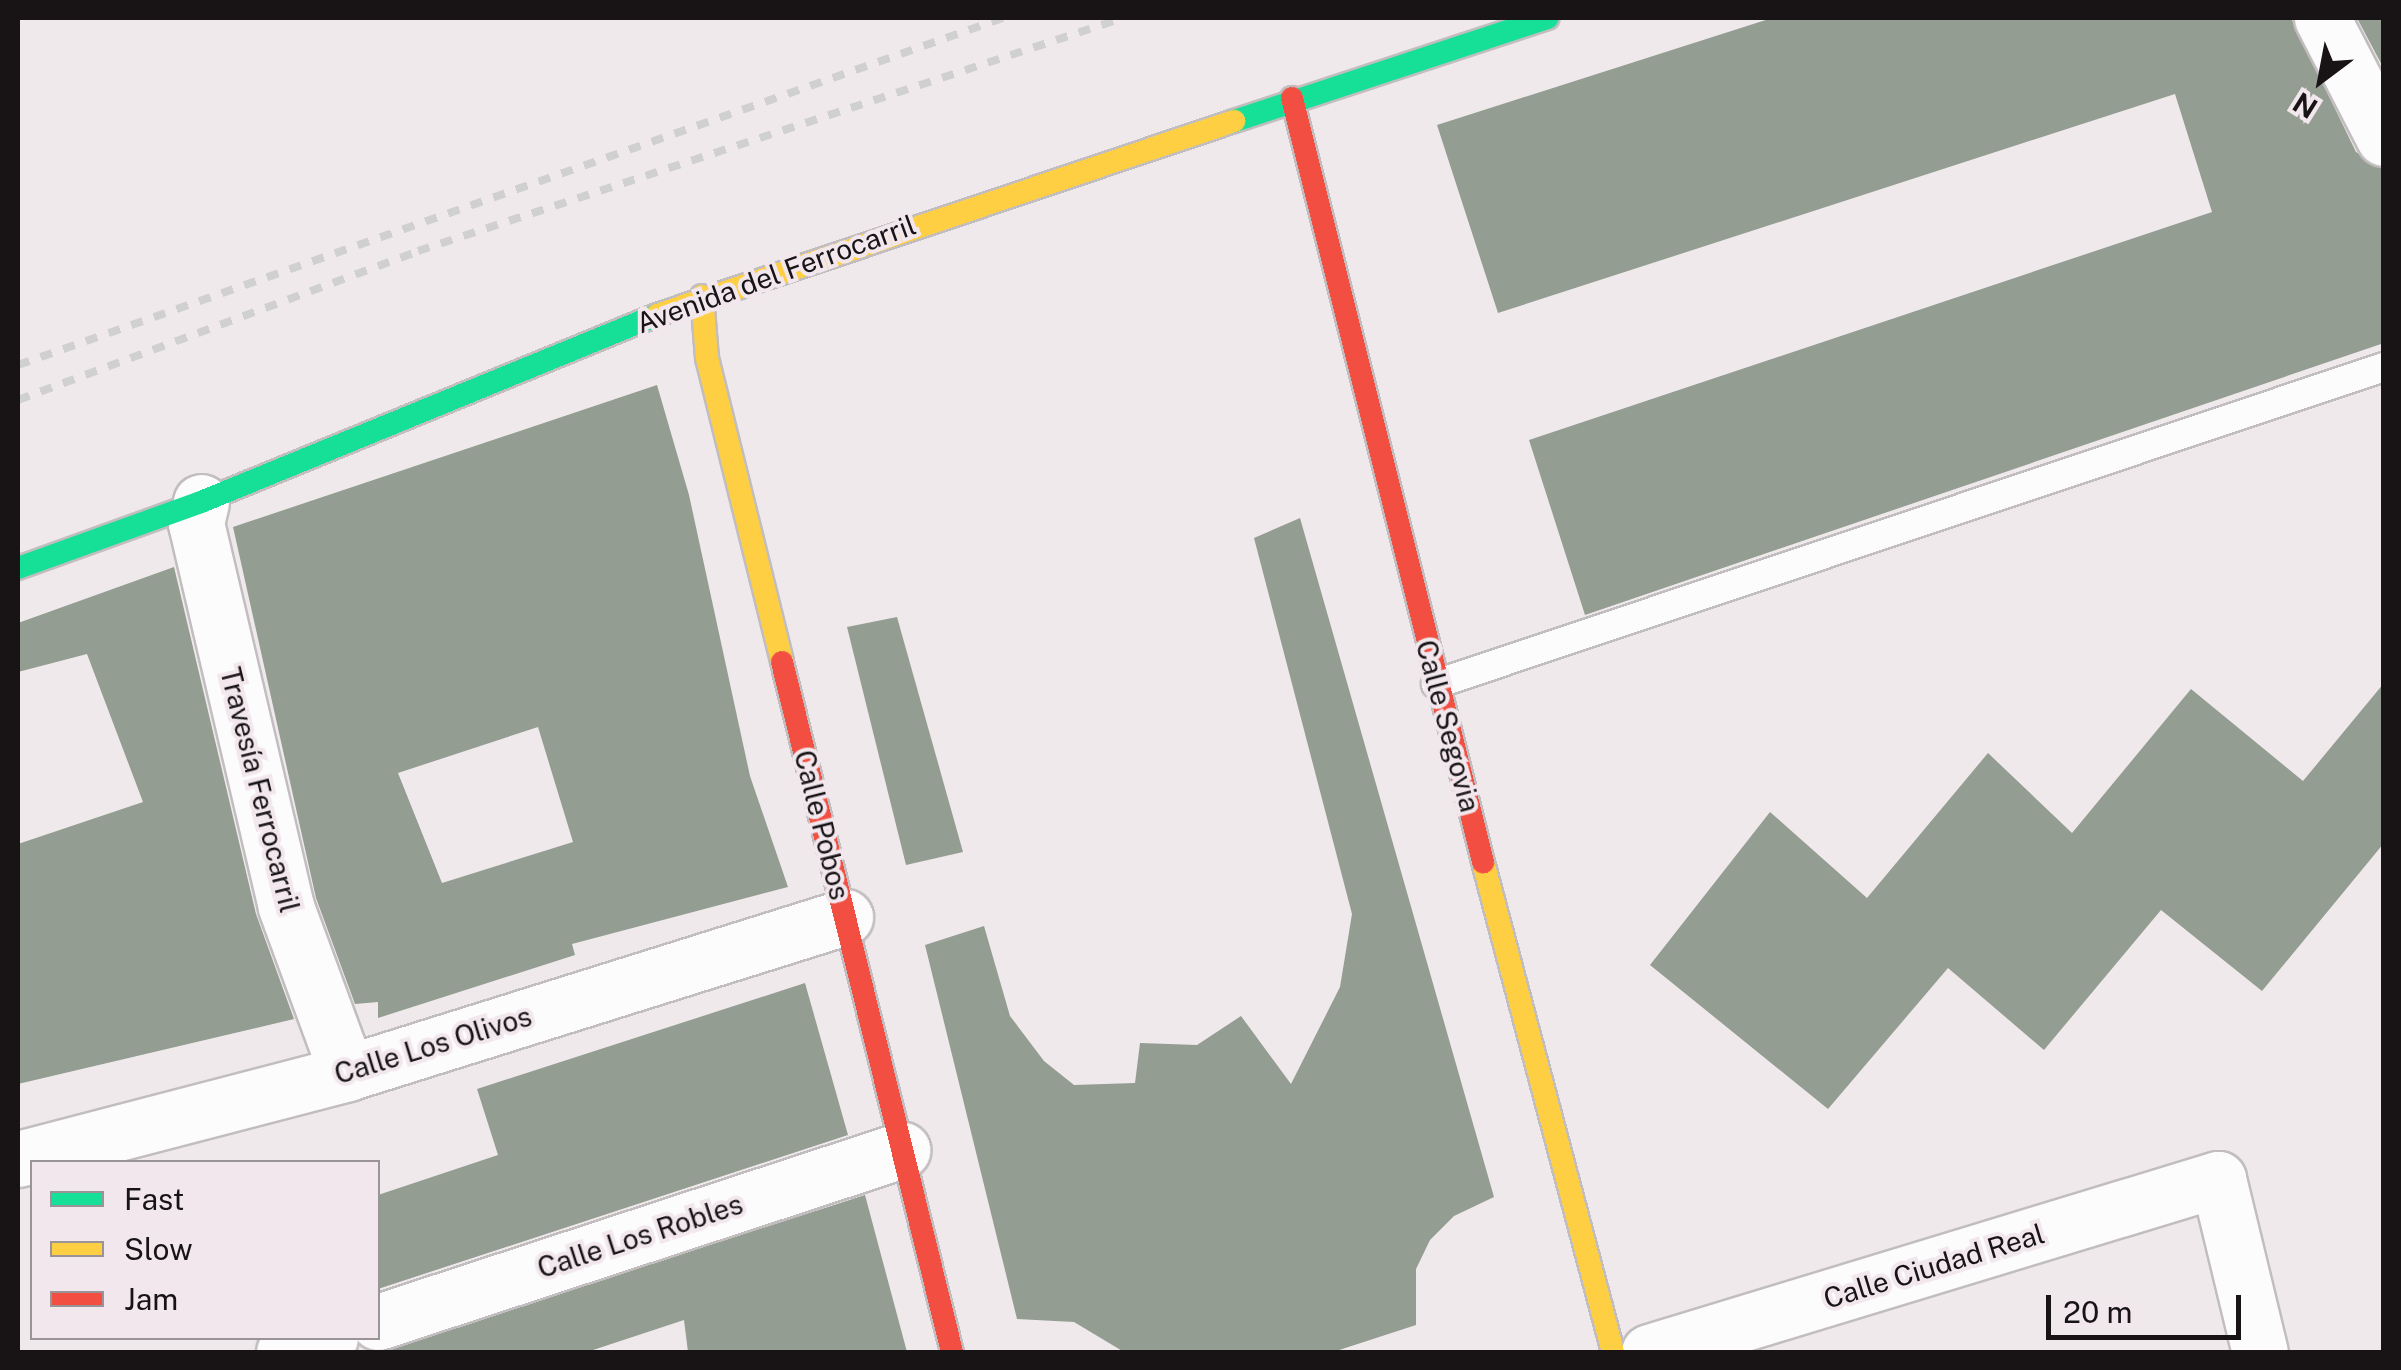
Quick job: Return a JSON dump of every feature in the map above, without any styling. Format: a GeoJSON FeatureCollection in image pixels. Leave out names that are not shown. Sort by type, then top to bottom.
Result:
{"type":"FeatureCollection","features":[{"type":"Feature","properties":{"kind":"street","name":"Avenida del Ferrocarril"},"geometry":{"type":"LineString","coordinates":[[18,568],[201,502],[702,296],[1292,98],[1548,18]]}},
{"type":"Feature","properties":{"kind":"street"},"geometry":{"type":"LineString","coordinates":[[2322,18],[2384,138]]}},
{"type":"Feature","properties":{"kind":"street","name":"Calle Segovia"},"geometry":{"type":"LineString","coordinates":[[1292,98],[1436,684],[1613,1352]]}},
{"type":"Feature","properties":{"kind":"street","name":"Calle Pobos"},"geometry":{"type":"LineString","coordinates":[[702,296],[707,358],[952,1352]]}},
{"type":"Feature","properties":{"kind":"street","name":"Travesía Ferrocarril"},"geometry":{"type":"LineString","coordinates":[[201,502],[196,523],[286,907],[347,1073]]}},
{"type":"Feature","properties":{"kind":"street","name":"Calle Los Olivos"},"geometry":{"type":"LineString","coordinates":[[18,1159],[347,1073],[845,917]]}},
{"type":"Feature","properties":{"kind":"street","name":"Calle Los Robles"},"geometry":{"type":"LineString","coordinates":[[380,1321],[902,1150]]}},
{"type":"Feature","properties":{"kind":"street","name":"Calle Ciudad Real"},"geometry":{"type":"LineString","coordinates":[[1649,1352],[2218,1179],[2260,1352]]}},
{"type":"Feature","properties":{"kind":"street"},"geometry":{"type":"LineString","coordinates":[[284,1352],[323,1340]]}},
{"type":"Feature","properties":{"kind":"lane"},"geometry":{"type":"LineString","coordinates":[[1436,684],[2384,368]]}},
{"type":"Feature","properties":{"kind":"building"},"geometry":{"type":"Polygon","coordinates":[[[1772,18],[2291,18],[2356,152],[2384,169],[2384,343],[1585,615],[1529,440],[2212,212],[2175,94],[1498,313],[1437,125],[1772,18]]]}},
{"type":"Feature","properties":{"kind":"building"},"geometry":{"type":"Polygon","coordinates":[[[2357,18],[2384,18],[2384,69],[2357,18]]]}},
{"type":"Feature","properties":{"kind":"building"},"geometry":{"type":"Polygon","coordinates":[[[657,385],[689,495],[750,776],[788,887],[572,944],[575,955],[378,1018],[378,1002],[355,1004],[316,898],[233,527],[657,385]],[[538,727],[398,773],[442,883],[573,842],[538,727]]]}},
{"type":"Feature","properties":{"kind":"building"},"geometry":{"type":"Polygon","coordinates":[[[1300,518],[1494,1197],[1454,1216],[1430,1240],[1416,1269],[1416,1325],[1333,1352],[1124,1352],[1074,1322],[1017,1319],[925,945],[984,926],[1010,1016],[1044,1061],[1074,1085],[1135,1083],[1140,1043],[1197,1045],[1241,1016],[1291,1084],[1340,987],[1352,914],[1254,538],[1300,518]]]}},
{"type":"Feature","properties":{"kind":"building"},"geometry":{"type":"Polygon","coordinates":[[[174,567],[256,914],[294,1019],[18,1084],[18,844],[143,802],[87,654],[18,672],[18,623],[174,567]]]}},
{"type":"Feature","properties":{"kind":"building"},"geometry":{"type":"Polygon","coordinates":[[[897,617],[963,852],[906,865],[847,627],[897,617]]]}},
{"type":"Feature","properties":{"kind":"building"},"geometry":{"type":"Polygon","coordinates":[[[2384,683],[2384,843],[2262,991],[2161,910],[2044,1050],[1948,968],[1828,1109],[1650,965],[1770,812],[1867,898],[1988,753],[2072,833],[2191,689],[2303,781],[2384,683]]]}},
{"type":"Feature","properties":{"kind":"building"},"geometry":{"type":"Polygon","coordinates":[[[805,983],[848,1135],[380,1288],[380,1194],[498,1155],[477,1089],[805,983]]]}},
{"type":"Feature","properties":{"kind":"building"},"geometry":{"type":"Polygon","coordinates":[[[865,1195],[907,1352],[688,1352],[684,1320],[587,1352],[378,1352],[865,1195]]]}},
{"type":"Feature","properties":{"kind":"railway"},"geometry":{"type":"LineString","coordinates":[[18,365],[1003,18]]}},
{"type":"Feature","properties":{"kind":"railway"},"geometry":{"type":"LineString","coordinates":[[18,400],[418,251],[1123,18]]}},
{"type":"Feature","properties":{"kind":"traffic: fast"},"geometry":{"type":"LineString","coordinates":[[1234,121],[1547,18]]}},
{"type":"Feature","properties":{"kind":"traffic: fast"},"geometry":{"type":"LineString","coordinates":[[18,568],[201,502],[657,315]]}},
{"type":"Feature","properties":{"kind":"traffic: slow"},"geometry":{"type":"LineString","coordinates":[[657,315],[1234,121]]}},
{"type":"Feature","properties":{"kind":"traffic: slow"},"geometry":{"type":"LineString","coordinates":[[702,296],[707,358],[782,662]]}},
{"type":"Feature","properties":{"kind":"traffic: slow"},"geometry":{"type":"LineString","coordinates":[[1483,862],[1613,1352]]}},
{"type":"Feature","properties":{"kind":"traffic: jam"},"geometry":{"type":"LineString","coordinates":[[1292,98],[1483,862]]}},
{"type":"Feature","properties":{"kind":"traffic: jam"},"geometry":{"type":"LineString","coordinates":[[782,662],[952,1352]]}}]}
